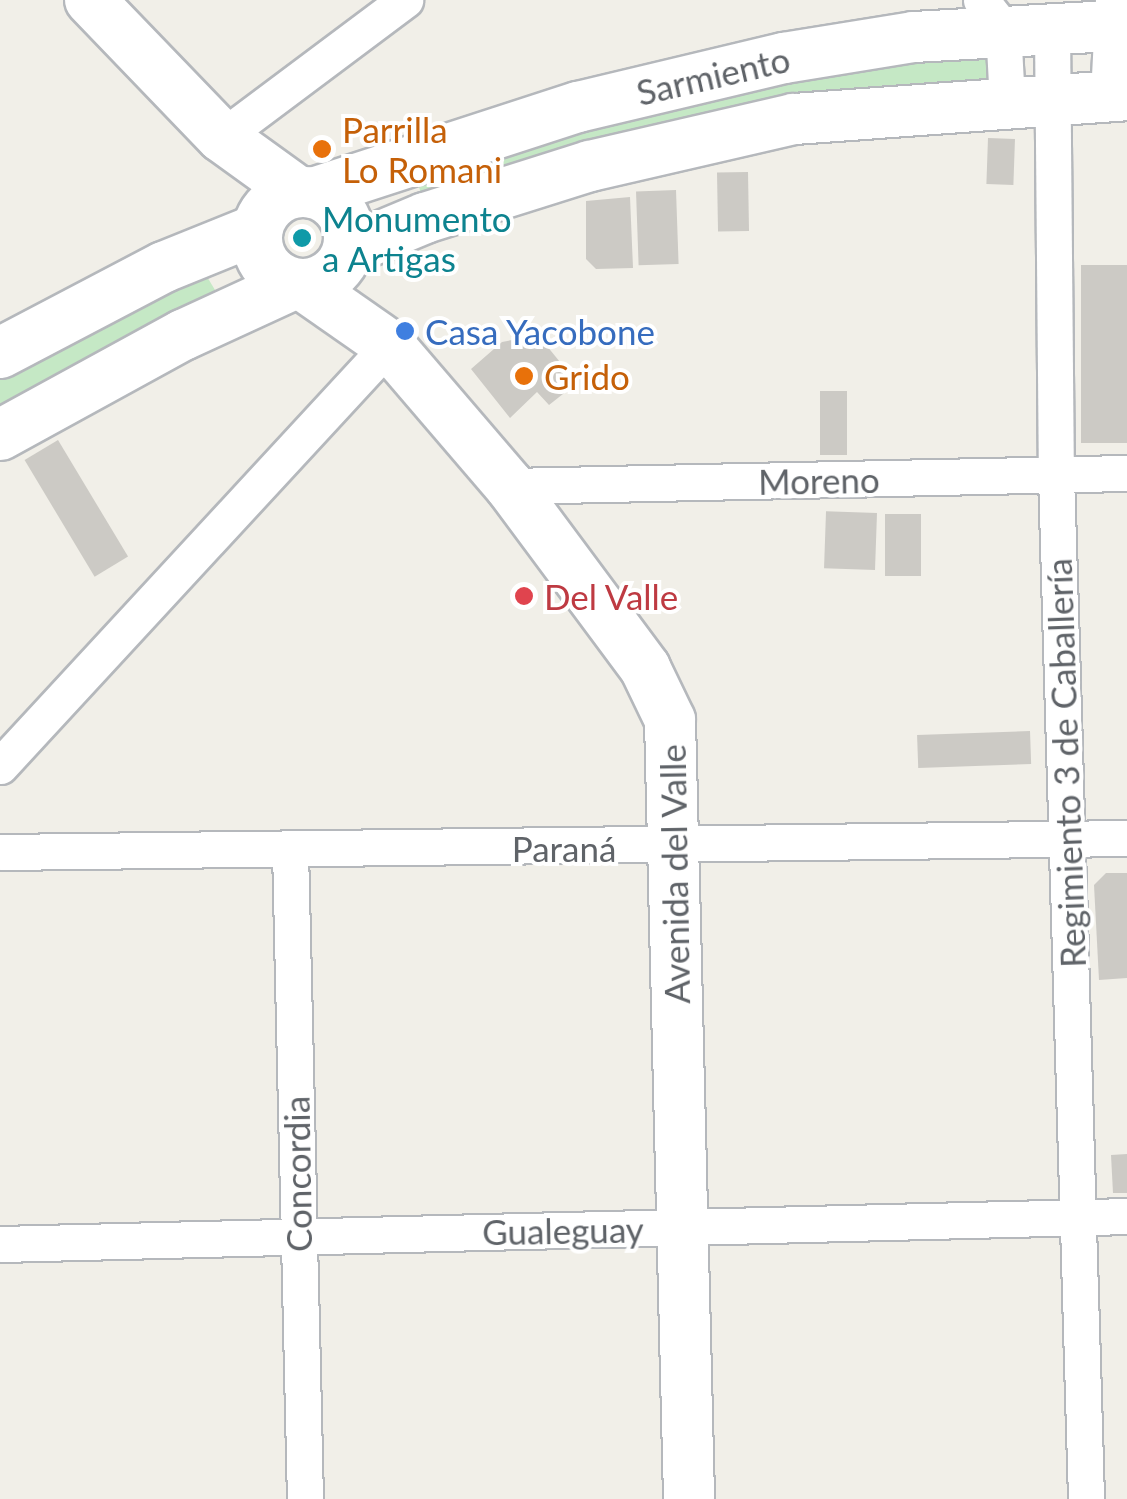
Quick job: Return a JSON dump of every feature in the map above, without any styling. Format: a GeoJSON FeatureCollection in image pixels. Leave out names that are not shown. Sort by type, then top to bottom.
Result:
{"type":"FeatureCollection","features":[{"type":"Feature","properties":{"kind":"main road"},"geometry":{"type":"LineString","coordinates":[[103,4],[282,209],[340,210],[347,253],[389,345]]}},
{"type":"Feature","properties":{"kind":"main road","name":"Sarmiento"},"geometry":{"type":"LineString","coordinates":[[0,352],[282,209],[596,102],[992,14],[1052,28],[1119,16]]}},
{"type":"Feature","properties":{"kind":"main road","name":"Sarmiento"},"geometry":{"type":"LineString","coordinates":[[347,253],[425,218],[590,166],[794,119],[1118,95]]}},
{"type":"Feature","properties":{"kind":"main road"},"geometry":{"type":"LineString","coordinates":[[282,209],[261,258],[389,345]]}},
{"type":"Feature","properties":{"kind":"main road"},"geometry":{"type":"LineString","coordinates":[[18,424],[298,284],[326,279],[347,253]]}},
{"type":"Feature","properties":{"kind":"main road","name":"Avenida del Valle"},"geometry":{"type":"LineString","coordinates":[[389,345],[510,486],[645,668],[670,720],[689,1499]]}},
{"type":"Feature","properties":{"kind":"street"},"geometry":{"type":"LineString","coordinates":[[222,137],[405,0]]}},
{"type":"Feature","properties":{"kind":"street"},"geometry":{"type":"LineString","coordinates":[[992,14],[1030,99]]}},
{"type":"Feature","properties":{"kind":"street"},"geometry":{"type":"LineString","coordinates":[[1118,95],[1119,16]]}},
{"type":"Feature","properties":{"kind":"street","name":"Regimiento 3 de Caballería"},"geometry":{"type":"LineString","coordinates":[[1052,28],[1030,99],[1056,474],[1086,1499]]}},
{"type":"Feature","properties":{"kind":"street"},"geometry":{"type":"LineString","coordinates":[[0,766],[389,345]]}},
{"type":"Feature","properties":{"kind":"street","name":"Moreno"},"geometry":{"type":"LineString","coordinates":[[510,486],[1127,473]]}},
{"type":"Feature","properties":{"kind":"street","name":"Paraná"},"geometry":{"type":"LineString","coordinates":[[0,852],[674,848],[1127,838]]}},
{"type":"Feature","properties":{"kind":"street","name":"Concordia"},"geometry":{"type":"LineString","coordinates":[[290,849],[305,1499]]}},
{"type":"Feature","properties":{"kind":"street","name":"Gualeguay"},"geometry":{"type":"LineString","coordinates":[[0,1244],[1127,1216]]}},
{"type":"Feature","properties":{"kind":"green space"},"geometry":{"type":"Polygon","coordinates":[[[991,54],[991,81],[422,197],[419,187],[422,178],[787,70],[991,54]]]}},
{"type":"Feature","properties":{"kind":"green space"},"geometry":{"type":"Polygon","coordinates":[[[200,265],[221,300],[0,423],[0,372],[200,265]]]}},
{"type":"Feature","properties":{"kind":"building"},"geometry":{"type":"Polygon","coordinates":[[[988,138],[1015,139],[1013,185],[986,184],[988,138]]]}},
{"type":"Feature","properties":{"kind":"building"},"geometry":{"type":"Polygon","coordinates":[[[748,172],[749,231],[718,232],[717,173],[748,172]]]}},
{"type":"Feature","properties":{"kind":"building"},"geometry":{"type":"Polygon","coordinates":[[[676,190],[679,264],[639,265],[636,191],[676,190]]]}},
{"type":"Feature","properties":{"kind":"building"},"geometry":{"type":"Polygon","coordinates":[[[630,197],[633,268],[596,269],[586,259],[586,201],[630,197]]]}},
{"type":"Feature","properties":{"kind":"building"},"geometry":{"type":"Polygon","coordinates":[[[1081,265],[1127,265],[1127,443],[1081,443],[1081,265]]]}},
{"type":"Feature","properties":{"kind":"building","name":"Grido"},"geometry":{"type":"Polygon","coordinates":[[[538,335],[577,383],[549,405],[537,392],[510,418],[471,369],[502,342],[538,335]]]}},
{"type":"Feature","properties":{"kind":"building"},"geometry":{"type":"Polygon","coordinates":[[[820,391],[847,391],[847,455],[820,455],[820,391]]]}},
{"type":"Feature","properties":{"kind":"building"},"geometry":{"type":"Polygon","coordinates":[[[58,440],[128,557],[95,577],[25,460],[58,440]]]}},
{"type":"Feature","properties":{"kind":"building"},"geometry":{"type":"Polygon","coordinates":[[[826,511],[877,513],[875,570],[824,568],[826,511]]]}},
{"type":"Feature","properties":{"kind":"building"},"geometry":{"type":"Polygon","coordinates":[[[885,514],[921,514],[921,576],[885,576],[885,514]]]}},
{"type":"Feature","properties":{"kind":"building"},"geometry":{"type":"Polygon","coordinates":[[[1030,731],[1031,764],[918,768],[917,735],[1030,731]]]}},
{"type":"Feature","properties":{"kind":"building"},"geometry":{"type":"Polygon","coordinates":[[[1106,873],[1127,873],[1127,978],[1099,980],[1094,885],[1106,873]]]}},
{"type":"Feature","properties":{"kind":"building"},"geometry":{"type":"Polygon","coordinates":[[[1127,1154],[1127,1193],[1113,1193],[1111,1155],[1127,1154]]]}},
{"type":"Feature","properties":{"kind":"place","name":"Parrilla Lo Romani"},"geometry":{"type":"Point","coordinates":[322,149]}},
{"type":"Feature","properties":{"kind":"place","name":"Monumento a Artigas"},"geometry":{"type":"Point","coordinates":[302,238]}},
{"type":"Feature","properties":{"kind":"place","name":"Casa Yacobone"},"geometry":{"type":"Point","coordinates":[405,331]}},
{"type":"Feature","properties":{"kind":"place","name":"Grido"},"geometry":{"type":"Point","coordinates":[524,376]}},
{"type":"Feature","properties":{"kind":"place","name":"Del Valle"},"geometry":{"type":"Point","coordinates":[524,596]}}]}
